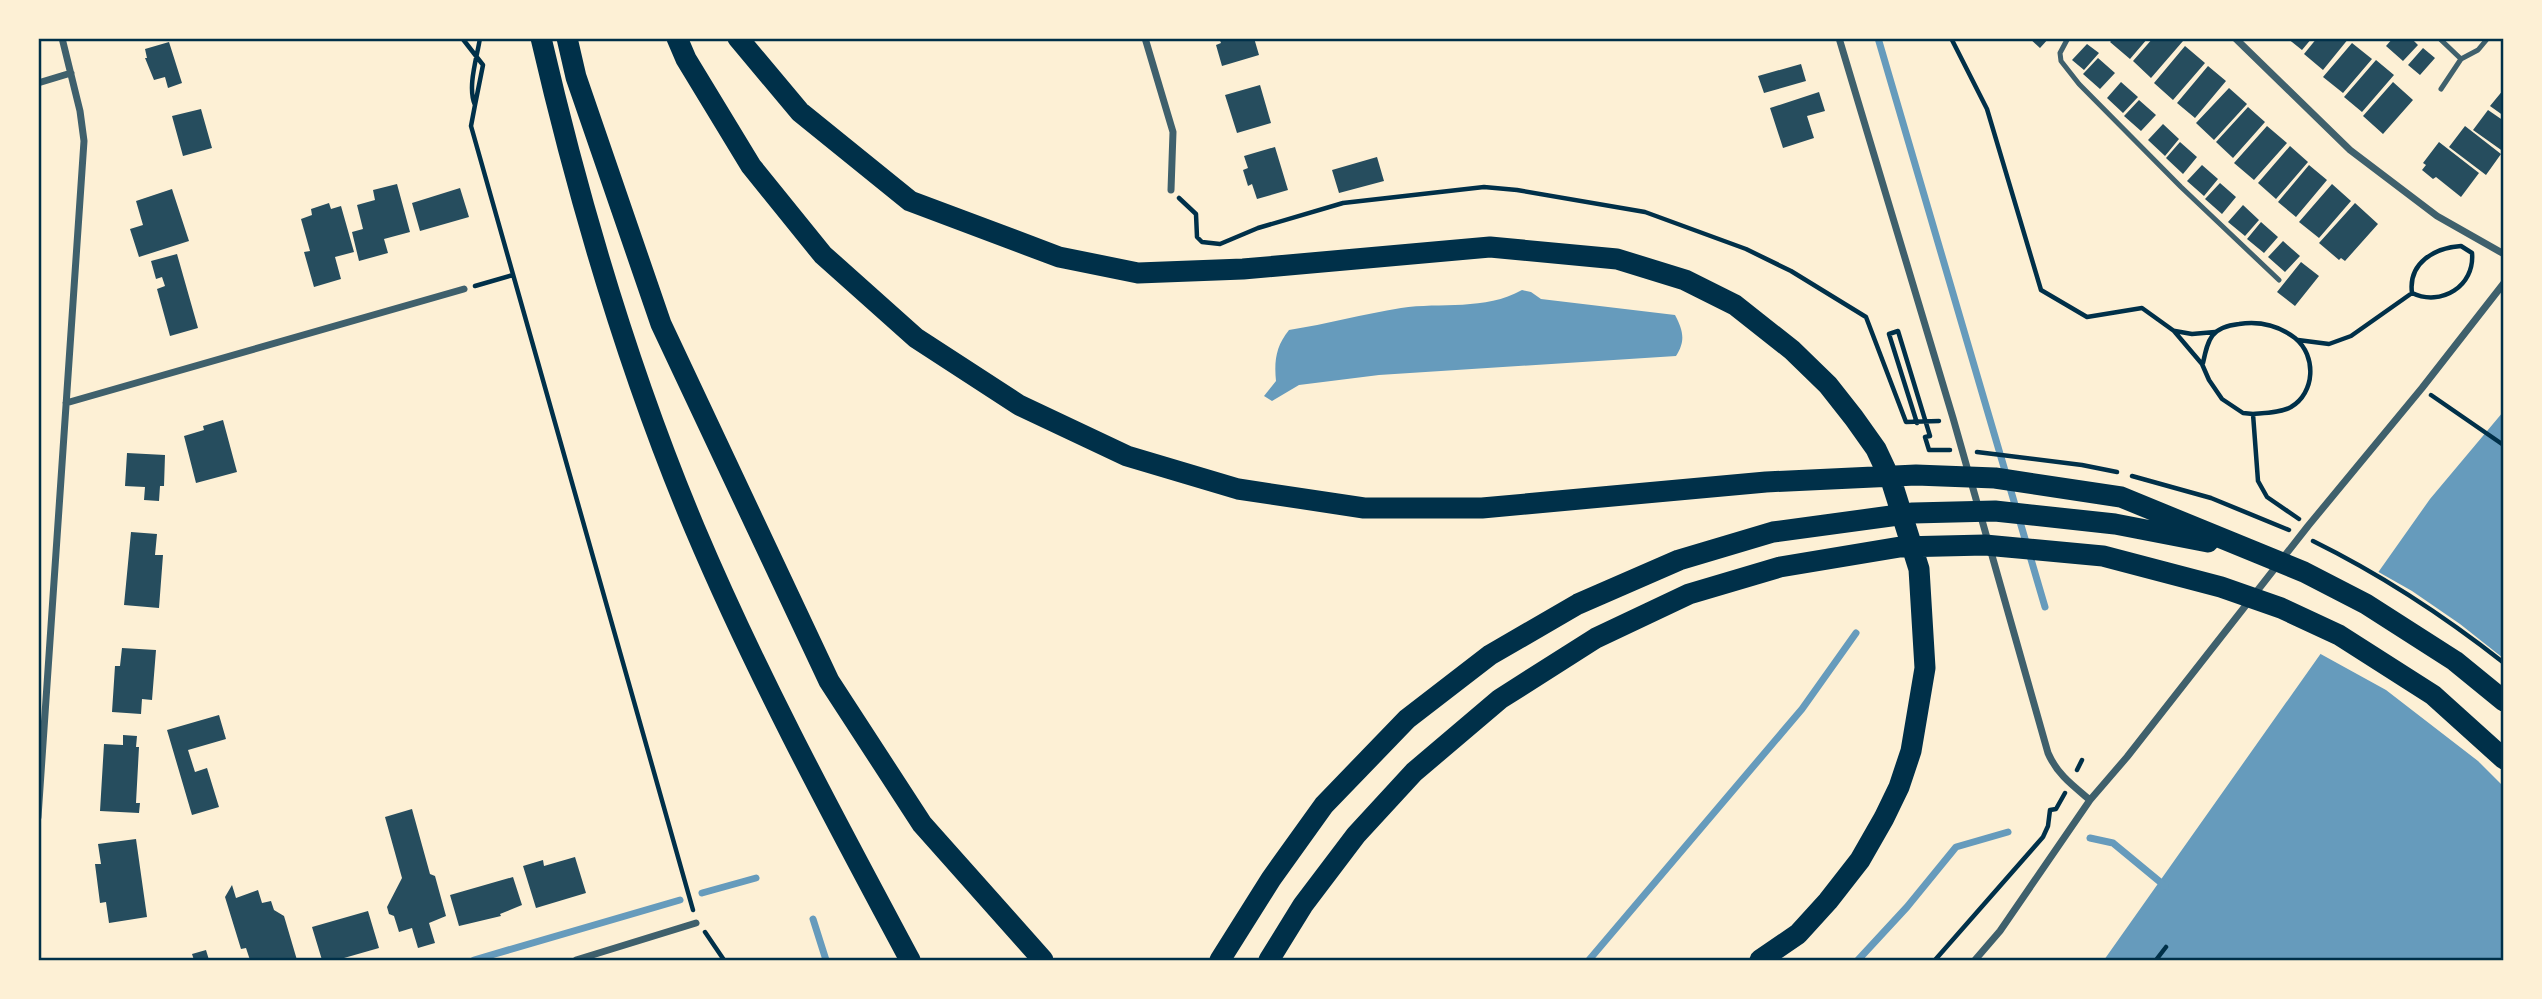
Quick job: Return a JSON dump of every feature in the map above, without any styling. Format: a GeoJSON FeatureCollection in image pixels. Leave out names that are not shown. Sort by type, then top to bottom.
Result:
{"type":"FeatureCollection","features":[{"type":"Feature","properties":{"kind":"highway"},"geometry":{"type":"LineString","coordinates":[[541,38],[568,152],[622,335],[695,528],[779,714],[910,961]]}},
{"type":"Feature","properties":{"kind":"highway"},"geometry":{"type":"LineString","coordinates":[[567,38],[576,77],[662,324],[829,681],[922,824],[1044,961]]}},
{"type":"Feature","properties":{"kind":"highway"},"geometry":{"type":"LineString","coordinates":[[677,38],[686,59],[751,166],[823,255],[916,338],[1019,405],[1127,456],[1238,489],[1364,508],[1482,508],[1766,482],[1916,475],[1995,478],[2121,497],[2304,572],[2366,604],[2455,661],[2504,701]]}},
{"type":"Feature","properties":{"kind":"highway"},"geometry":{"type":"LineString","coordinates":[[738,38],[800,112],[911,201],[1059,257],[1138,273],[1243,269],[1490,247],[1617,259],[1685,280],[1735,305],[1792,351],[1828,385],[1854,418],[1876,449],[1892,483],[1919,569],[1925,668],[1911,751],[1899,788],[1884,818],[1860,860],[1828,901],[1798,934],[1760,961]]}},
{"type":"Feature","properties":{"kind":"highway"},"geometry":{"type":"LineString","coordinates":[[1220,961],[1271,879],[1324,805],[1408,719],[1479,663],[1578,604],[1679,560],[1773,532],[1913,513],[1994,511],[2115,524],[2254,551]]}},
{"type":"Feature","properties":{"kind":"highway"},"geometry":{"type":"LineString","coordinates":[[1269,961],[1303,905],[1356,835],[1414,772],[1500,699],[1596,638],[1689,594],[1780,567],[1900,547],[1985,545],[2103,556],[2208,583],[2281,608],[2339,635],[2433,695],[2504,760]]}},
{"type":"Feature","properties":{"kind":"street"},"geometry":{"type":"LineString","coordinates":[[38,817],[84,141],[80,111],[62,38]]}},
{"type":"Feature","properties":{"kind":"street"},"geometry":{"type":"LineString","coordinates":[[1145,38],[1173,132],[1171,190]]}},
{"type":"Feature","properties":{"kind":"street"},"geometry":{"type":"LineString","coordinates":[[1839,38],[2048,753],[2053,766],[2064,779],[2090,800]]}},
{"type":"Feature","properties":{"kind":"street"},"geometry":{"type":"LineString","coordinates":[[2235,38],[2350,150],[2437,216],[2504,254]]}},
{"type":"Feature","properties":{"kind":"street"},"geometry":{"type":"LineString","coordinates":[[38,83],[71,73]]}},
{"type":"Feature","properties":{"kind":"street"},"geometry":{"type":"LineString","coordinates":[[1975,961],[2000,931],[2090,800],[2504,283]]}},
{"type":"Feature","properties":{"kind":"street"},"geometry":{"type":"LineString","coordinates":[[66,403],[464,289]]}},
{"type":"Feature","properties":{"kind":"street"},"geometry":{"type":"LineString","coordinates":[[576,961],[696,923]]}},
{"type":"Feature","properties":{"kind":"lane"},"geometry":{"type":"LineString","coordinates":[[2068,38],[2060,53],[2061,61],[2079,84],[2181,187],[2279,280]]}},
{"type":"Feature","properties":{"kind":"lane"},"geometry":{"type":"LineString","coordinates":[[2439,38],[2461,59]]}},
{"type":"Feature","properties":{"kind":"lane"},"geometry":{"type":"LineString","coordinates":[[2441,89],[2461,59],[2478,50],[2488,38]]}},
{"type":"Feature","properties":{"kind":"path"},"geometry":{"type":"LineString","coordinates":[[462,38],[483,65],[471,125],[696,923],[710,937],[724,961]]}},
{"type":"Feature","properties":{"kind":"path"},"geometry":{"type":"LineString","coordinates":[[475,105],[471,96],[480,38]]}},
{"type":"Feature","properties":{"kind":"path"},"geometry":{"type":"LineString","coordinates":[[1951,38],[1987,109],[2040,290],[2087,317],[2142,308],[2174,331],[2203,364],[2209,380],[2222,399],[2243,413],[2288,409],[2303,399],[2311,372],[2307,355],[2297,340],[2277,327],[2255,322],[2192,334],[2174,331]]}},
{"type":"Feature","properties":{"kind":"path"},"geometry":{"type":"LineString","coordinates":[[2461,246],[2472,253],[2473,265],[2465,281],[2456,289],[2437,298],[2424,299],[2412,293],[2411,281],[2416,268],[2431,254],[2447,247],[2461,246]]}},
{"type":"Feature","properties":{"kind":"path"},"geometry":{"type":"LineString","coordinates":[[464,289],[513,274]]}},
{"type":"Feature","properties":{"kind":"path"},"geometry":{"type":"LineString","coordinates":[[2297,340],[2329,344],[2351,336],[2412,293]]}},
{"type":"Feature","properties":{"kind":"path"},"geometry":{"type":"LineString","coordinates":[[1929,450],[1926,437],[1930,436],[1898,331],[1889,334],[1917,423],[1952,418]]}},
{"type":"Feature","properties":{"kind":"path"},"geometry":{"type":"LineString","coordinates":[[2203,364],[2208,340],[2215,331]]}},
{"type":"Feature","properties":{"kind":"path"},"geometry":{"type":"LineString","coordinates":[[2422,388],[2502,444]]}},
{"type":"Feature","properties":{"kind":"path"},"geometry":{"type":"LineString","coordinates":[[2253,414],[2258,481],[2267,496],[2308,526]]}},
{"type":"Feature","properties":{"kind":"path"},"geometry":{"type":"LineString","coordinates":[[1935,961],[2034,849],[2048,827],[2050,810],[2056,809]]}},
{"type":"Feature","properties":{"kind":"path"},"geometry":{"type":"LineString","coordinates":[[2156,961],[2166,947]]}},
{"type":"Feature","properties":{"kind":"water"},"geometry":{"type":"Polygon","coordinates":[[[1522,290],[1541,299],[1675,315],[1681,331],[1681,345],[1676,356],[1379,375],[1299,385],[1272,401],[1264,396],[1276,381],[1277,354],[1289,330],[1401,308],[1493,301],[1522,290]]]}},
{"type":"Feature","properties":{"kind":"water"},"geometry":{"type":"Polygon","coordinates":[[[2503,412],[2503,960],[2104,960],[2430,499],[2503,412]]]}},
{"type":"Feature","properties":{"kind":"pier"},"geometry":{"type":"Polygon","coordinates":[[[2375,570],[2412,591],[2460,624],[2503,658],[2503,786],[2478,761],[2386,690],[2317,652],[2375,570]]]}},
{"type":"Feature","properties":{"kind":"building"},"geometry":{"type":"Polygon","coordinates":[[[1219,38],[1254,38],[1259,55],[1222,66],[1216,45],[1221,43],[1219,38]]]}},
{"type":"Feature","properties":{"kind":"building"},"geometry":{"type":"Polygon","coordinates":[[[2029,38],[2049,38],[2040,48],[2029,38]]]}},
{"type":"Feature","properties":{"kind":"building"},"geometry":{"type":"Polygon","coordinates":[[[2114,38],[2148,38],[2130,59],[2110,42],[2114,38]]]}},
{"type":"Feature","properties":{"kind":"building"},"geometry":{"type":"Polygon","coordinates":[[[2153,38],[2180,38],[2183,41],[2151,78],[2133,61],[2153,38]]]}},
{"type":"Feature","properties":{"kind":"building"},"geometry":{"type":"Polygon","coordinates":[[[2287,38],[2312,38],[2302,50],[2287,38]]]}},
{"type":"Feature","properties":{"kind":"building"},"geometry":{"type":"Polygon","coordinates":[[[2317,38],[2349,38],[2323,70],[2304,54],[2317,38]]]}},
{"type":"Feature","properties":{"kind":"building"},"geometry":{"type":"Polygon","coordinates":[[[2393,38],[2411,38],[2418,45],[2403,61],[2386,46],[2393,38]]]}},
{"type":"Feature","properties":{"kind":"building"},"geometry":{"type":"Polygon","coordinates":[[[169,42],[182,83],[168,88],[165,77],[154,80],[145,58],[145,49],[169,42]]]}},
{"type":"Feature","properties":{"kind":"building"},"geometry":{"type":"Polygon","coordinates":[[[2352,43],[2372,59],[2343,93],[2323,77],[2352,43]]]}},
{"type":"Feature","properties":{"kind":"building"},"geometry":{"type":"Polygon","coordinates":[[[2087,44],[2099,53],[2084,70],[2072,60],[2087,44]]]}},
{"type":"Feature","properties":{"kind":"building"},"geometry":{"type":"Polygon","coordinates":[[[2185,46],[2205,63],[2173,100],[2154,83],[2185,46]]]}},
{"type":"Feature","properties":{"kind":"building"},"geometry":{"type":"Polygon","coordinates":[[[2423,48],[2435,58],[2420,75],[2408,65],[2423,48]]]}},
{"type":"Feature","properties":{"kind":"building"},"geometry":{"type":"Polygon","coordinates":[[[2098,58],[2115,73],[2100,89],[2083,74],[2098,58]]]}},
{"type":"Feature","properties":{"kind":"building"},"geometry":{"type":"Polygon","coordinates":[[[2376,60],[2394,75],[2362,112],[2344,97],[2376,60]]]}},
{"type":"Feature","properties":{"kind":"building"},"geometry":{"type":"Polygon","coordinates":[[[1801,64],[1806,81],[1764,93],[1758,76],[1801,64]]]}},
{"type":"Feature","properties":{"kind":"building"},"geometry":{"type":"Polygon","coordinates":[[[2208,66],[2226,81],[2195,118],[2177,103],[2208,66]]]}},
{"type":"Feature","properties":{"kind":"building"},"geometry":{"type":"Polygon","coordinates":[[[2121,82],[2138,97],[2123,113],[2107,98],[2121,82]]]}},
{"type":"Feature","properties":{"kind":"building"},"geometry":{"type":"Polygon","coordinates":[[[2393,82],[2413,100],[2383,134],[2363,116],[2393,82]]]}},
{"type":"Feature","properties":{"kind":"building"},"geometry":{"type":"Polygon","coordinates":[[[1260,85],[1271,123],[1237,133],[1225,95],[1260,85]]]}},
{"type":"Feature","properties":{"kind":"building"},"geometry":{"type":"Polygon","coordinates":[[[2229,88],[2247,104],[2214,140],[2196,123],[2229,88]]]}},
{"type":"Feature","properties":{"kind":"building"},"geometry":{"type":"Polygon","coordinates":[[[2504,89],[2504,116],[2490,106],[2504,89]]]}},
{"type":"Feature","properties":{"kind":"building"},"geometry":{"type":"Polygon","coordinates":[[[1819,92],[1825,111],[1807,116],[1814,138],[1783,148],[1770,108],[1819,92]]]}},
{"type":"Feature","properties":{"kind":"building"},"geometry":{"type":"Polygon","coordinates":[[[2139,100],[2156,115],[2141,131],[2124,116],[2139,100]]]}},
{"type":"Feature","properties":{"kind":"building"},"geometry":{"type":"Polygon","coordinates":[[[2248,107],[2265,122],[2233,158],[2216,142],[2248,107]]]}},
{"type":"Feature","properties":{"kind":"building"},"geometry":{"type":"Polygon","coordinates":[[[201,109],[212,148],[183,156],[172,116],[201,109]]]}},
{"type":"Feature","properties":{"kind":"building"},"geometry":{"type":"Polygon","coordinates":[[[2488,110],[2504,121],[2504,152],[2473,130],[2488,110]]]}},
{"type":"Feature","properties":{"kind":"building"},"geometry":{"type":"Polygon","coordinates":[[[2163,124],[2179,139],[2165,156],[2148,140],[2163,124]]]}},
{"type":"Feature","properties":{"kind":"building"},"geometry":{"type":"Polygon","coordinates":[[[2267,126],[2287,143],[2254,180],[2234,163],[2267,126]]]}},
{"type":"Feature","properties":{"kind":"building"},"geometry":{"type":"Polygon","coordinates":[[[2465,126],[2501,154],[2486,175],[2449,147],[2465,126]]]}},
{"type":"Feature","properties":{"kind":"building"},"geometry":{"type":"Polygon","coordinates":[[[2180,142],[2197,157],[2183,174],[2166,158],[2180,142]]]}},
{"type":"Feature","properties":{"kind":"building"},"geometry":{"type":"Polygon","coordinates":[[[2439,142],[2479,173],[2461,197],[2436,177],[2433,179],[2422,170],[2426,165],[2423,163],[2439,142]]]}},
{"type":"Feature","properties":{"kind":"building"},"geometry":{"type":"Polygon","coordinates":[[[2290,146],[2308,162],[2276,199],[2258,183],[2290,146]]]}},
{"type":"Feature","properties":{"kind":"building"},"geometry":{"type":"Polygon","coordinates":[[[1275,147],[1288,190],[1257,199],[1252,184],[1248,186],[1243,170],[1248,168],[1244,156],[1275,147]]]}},
{"type":"Feature","properties":{"kind":"building"},"geometry":{"type":"Polygon","coordinates":[[[1377,157],[1384,181],[1339,193],[1332,170],[1377,157]]]}},
{"type":"Feature","properties":{"kind":"building"},"geometry":{"type":"Polygon","coordinates":[[[2202,165],[2218,179],[2204,196],[2187,181],[2202,165]]]}},
{"type":"Feature","properties":{"kind":"building"},"geometry":{"type":"Polygon","coordinates":[[[2309,165],[2327,180],[2296,217],[2278,202],[2309,165]]]}},
{"type":"Feature","properties":{"kind":"building"},"geometry":{"type":"Polygon","coordinates":[[[2220,183],[2236,197],[2222,214],[2205,199],[2220,183]]]}},
{"type":"Feature","properties":{"kind":"building"},"geometry":{"type":"Polygon","coordinates":[[[397,184],[410,232],[384,239],[388,253],[359,261],[352,232],[363,229],[357,205],[375,200],[373,190],[397,184]]]}},
{"type":"Feature","properties":{"kind":"building"},"geometry":{"type":"Polygon","coordinates":[[[2332,184],[2351,201],[2319,238],[2299,222],[2332,184]]]}},
{"type":"Feature","properties":{"kind":"building"},"geometry":{"type":"Polygon","coordinates":[[[460,188],[469,217],[420,231],[412,203],[460,188]]]}},
{"type":"Feature","properties":{"kind":"building"},"geometry":{"type":"Polygon","coordinates":[[[172,189],[189,241],[139,257],[130,229],[143,225],[136,201],[172,189]]]}},
{"type":"Feature","properties":{"kind":"building"},"geometry":{"type":"Polygon","coordinates":[[[329,203],[331,209],[341,206],[354,252],[335,257],[341,279],[314,287],[304,252],[310,251],[301,219],[312,215],[311,209],[329,203]]]}},
{"type":"Feature","properties":{"kind":"building"},"geometry":{"type":"Polygon","coordinates":[[[2355,203],[2378,224],[2345,261],[2341,258],[2339,260],[2319,243],[2355,203]]]}},
{"type":"Feature","properties":{"kind":"building"},"geometry":{"type":"Polygon","coordinates":[[[2243,205],[2259,220],[2245,236],[2228,222],[2243,205]]]}},
{"type":"Feature","properties":{"kind":"building"},"geometry":{"type":"Polygon","coordinates":[[[2261,222],[2278,237],[2264,253],[2247,239],[2261,222]]]}},
{"type":"Feature","properties":{"kind":"building"},"geometry":{"type":"Polygon","coordinates":[[[2283,241],[2300,256],[2285,272],[2268,257],[2283,241]]]}},
{"type":"Feature","properties":{"kind":"building"},"geometry":{"type":"Polygon","coordinates":[[[177,254],[198,328],[170,336],[157,289],[165,286],[162,277],[156,279],[151,261],[177,254]]]}},
{"type":"Feature","properties":{"kind":"building"},"geometry":{"type":"Polygon","coordinates":[[[2301,262],[2319,276],[2295,306],[2277,292],[2301,262]]]}},
{"type":"Feature","properties":{"kind":"building"},"geometry":{"type":"Polygon","coordinates":[[[223,420],[237,472],[196,483],[184,436],[223,420]]]}},
{"type":"Feature","properties":{"kind":"building"},"geometry":{"type":"Polygon","coordinates":[[[127,453],[165,455],[164,486],[160,486],[159,501],[144,500],[145,487],[125,486],[127,453]]]}},
{"type":"Feature","properties":{"kind":"building"},"geometry":{"type":"Polygon","coordinates":[[[131,532],[157,534],[155,555],[163,555],[159,608],[124,605],[131,532]]]}},
{"type":"Feature","properties":{"kind":"building"},"geometry":{"type":"Polygon","coordinates":[[[122,648],[156,650],[152,700],[142,699],[141,714],[112,712],[115,666],[120,666],[122,648]]]}},
{"type":"Feature","properties":{"kind":"building"},"geometry":{"type":"Polygon","coordinates":[[[219,715],[226,739],[188,750],[195,772],[207,768],[219,807],[192,815],[167,730],[219,715]]]}},
{"type":"Feature","properties":{"kind":"building"},"geometry":{"type":"Polygon","coordinates":[[[123,735],[137,736],[136,747],[139,747],[136,803],[140,803],[139,813],[100,811],[104,744],[123,745],[123,735]]]}},
{"type":"Feature","properties":{"kind":"building"},"geometry":{"type":"Polygon","coordinates":[[[412,809],[430,874],[435,876],[446,916],[429,923],[435,943],[418,948],[412,928],[399,932],[394,916],[389,914],[387,907],[402,878],[385,817],[412,809]]]}},
{"type":"Feature","properties":{"kind":"building"},"geometry":{"type":"Polygon","coordinates":[[[136,839],[147,917],[109,923],[106,902],[100,903],[95,864],[101,864],[98,844],[136,839]]]}},
{"type":"Feature","properties":{"kind":"building"},"geometry":{"type":"Polygon","coordinates":[[[575,857],[586,893],[536,908],[523,866],[543,860],[544,866],[575,857]]]}},
{"type":"Feature","properties":{"kind":"building"},"geometry":{"type":"Polygon","coordinates":[[[513,877],[522,905],[500,914],[501,916],[459,926],[450,895],[513,877]]]}},
{"type":"Feature","properties":{"kind":"building"},"geometry":{"type":"Polygon","coordinates":[[[232,885],[236,898],[258,890],[262,903],[271,901],[274,910],[284,916],[297,960],[250,960],[246,948],[241,949],[225,897],[232,885]]]}},
{"type":"Feature","properties":{"kind":"building"},"geometry":{"type":"Polygon","coordinates":[[[368,911],[379,948],[337,960],[322,960],[312,927],[368,911]]]}},
{"type":"Feature","properties":{"kind":"building"},"geometry":{"type":"Polygon","coordinates":[[[206,950],[209,960],[194,960],[192,954],[206,950]]]}},
{"type":"Feature","properties":{"kind":"waterway"},"geometry":{"type":"LineString","coordinates":[[1878,38],[2045,607]]}},
{"type":"Feature","properties":{"kind":"waterway"},"geometry":{"type":"LineString","coordinates":[[1589,960],[1802,709],[1856,633]]}},
{"type":"Feature","properties":{"kind":"waterway"},"geometry":{"type":"LineString","coordinates":[[1858,960],[1907,907],[1956,847],[2008,832]]}},
{"type":"Feature","properties":{"kind":"waterway"},"geometry":{"type":"LineString","coordinates":[[2090,838],[2113,843],[2165,886]]}},
{"type":"Feature","properties":{"kind":"waterway"},"geometry":{"type":"LineString","coordinates":[[702,893],[756,878]]}},
{"type":"Feature","properties":{"kind":"waterway"},"geometry":{"type":"LineString","coordinates":[[474,960],[680,900]]}},
{"type":"Feature","properties":{"kind":"waterway"},"geometry":{"type":"LineString","coordinates":[[813,919],[826,960]]}}]}
